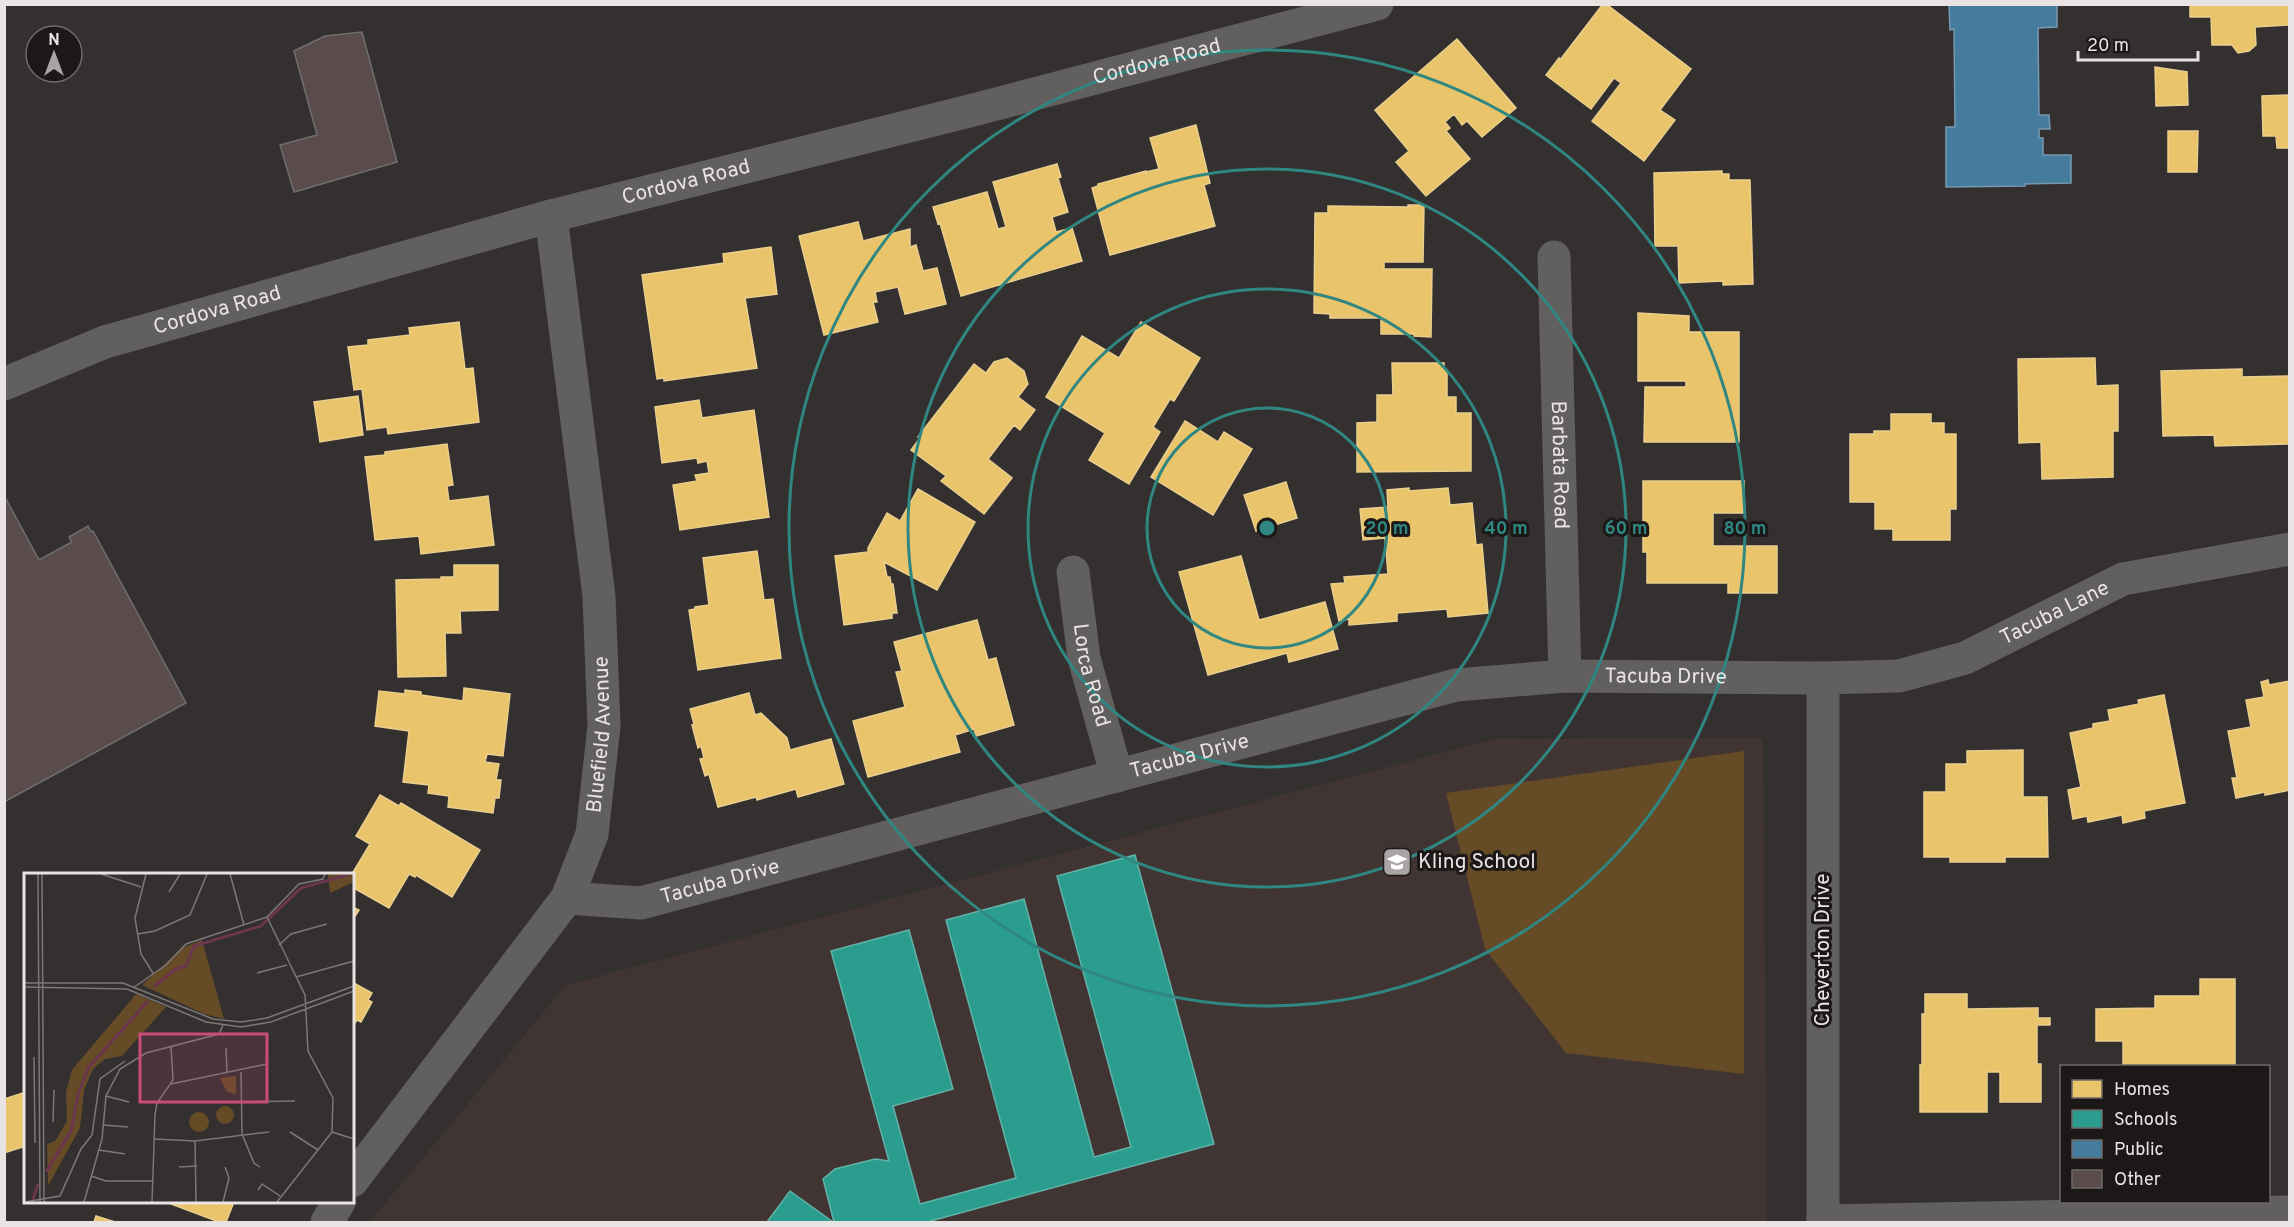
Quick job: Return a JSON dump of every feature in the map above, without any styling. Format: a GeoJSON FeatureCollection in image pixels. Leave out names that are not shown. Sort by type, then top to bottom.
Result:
{"type":"FeatureCollection","features":[{"type":"Feature","properties":{"kind":"street","name":"Cordova Road"},"geometry":{"type":"LineString","coordinates":[[4,384],[105,342],[551,216],[969,111],[1377,4]]}},
{"type":"Feature","properties":{"kind":"street","name":"Bluefield Avenue"},"geometry":{"type":"LineString","coordinates":[[354,1178],[567,898],[592,834],[604,726],[599,596],[551,216]]}},
{"type":"Feature","properties":{"kind":"street","name":"Barbata Road"},"geometry":{"type":"LineString","coordinates":[[1554,257],[1565,676]]}},
{"type":"Feature","properties":{"kind":"street","name":"Tacuba Lane"},"geometry":{"type":"LineString","coordinates":[[1823,678],[1899,676],[1965,658],[2123,579],[2289,549]]}},
{"type":"Feature","properties":{"kind":"street","name":"Lorca Road"},"geometry":{"type":"LineString","coordinates":[[1073,572],[1084,658],[1117,776]]}},
{"type":"Feature","properties":{"kind":"street","name":"Tacuba Drive"},"geometry":{"type":"LineString","coordinates":[[567,898],[641,903],[1456,685],[1565,676],[1823,678]]}},
{"type":"Feature","properties":{"kind":"street","name":"Cheverton Drive"},"geometry":{"type":"LineString","coordinates":[[1823,678],[1823,1222]]}},
{"type":"Feature","properties":{"kind":"street"},"geometry":{"type":"LineString","coordinates":[[327,1222],[338,1203]]}},
{"type":"Feature","properties":{"kind":"street"},"geometry":{"type":"LineString","coordinates":[[1823,1222],[2289,1212]]}},
{"type":"Feature","properties":{"kind":"shaded area","name":"Kling School"},"geometry":{"type":"Polygon","coordinates":[[[1763,738],[1767,1222],[370,1222],[566,985],[1494,739],[1763,738]]]}},
{"type":"Feature","properties":{"kind":"shaded area"},"geometry":{"type":"Polygon","coordinates":[[[1744,751],[1744,1074],[1566,1053],[1485,949],[1446,793],[1744,751]]]}},
{"type":"Feature","properties":{"kind":"building: Homes"},"geometry":{"type":"Polygon","coordinates":[[[1603,4],[1691,69],[1660,110],[1675,120],[1644,161],[1592,121],[1621,83],[1614,78],[1591,109],[1546,75],[1603,4]]]}},
{"type":"Feature","properties":{"kind":"building: Homes"},"geometry":{"type":"Polygon","coordinates":[[[2190,4],[2290,4],[2290,25],[2255,27],[2256,45],[2249,51],[2238,53],[2232,45],[2212,45],[2211,17],[2190,17],[2190,4]]]}},
{"type":"Feature","properties":{"kind":"building: Homes"},"geometry":{"type":"Polygon","coordinates":[[[1457,39],[1516,108],[1482,137],[1467,121],[1462,125],[1454,114],[1445,122],[1450,128],[1446,131],[1470,159],[1426,196],[1396,162],[1409,151],[1375,110],[1457,39]]]}},
{"type":"Feature","properties":{"kind":"building: Homes"},"geometry":{"type":"Polygon","coordinates":[[[2155,67],[2187,72],[2188,105],[2156,106],[2155,67]]]}},
{"type":"Feature","properties":{"kind":"building: Homes"},"geometry":{"type":"Polygon","coordinates":[[[2290,95],[2290,148],[2277,148],[2276,136],[2263,136],[2262,96],[2290,95]]]}},
{"type":"Feature","properties":{"kind":"building: Homes"},"geometry":{"type":"Polygon","coordinates":[[[1196,125],[1210,183],[1204,185],[1215,226],[1110,255],[1092,188],[1098,184],[1159,169],[1150,138],[1196,125]]]}},
{"type":"Feature","properties":{"kind":"building: Homes"},"geometry":{"type":"Polygon","coordinates":[[[2168,131],[2198,131],[2197,172],[2168,172],[2168,131]]]}},
{"type":"Feature","properties":{"kind":"building: Homes"},"geometry":{"type":"Polygon","coordinates":[[[1057,164],[1061,177],[1058,178],[1068,212],[1052,217],[1056,232],[1072,228],[1082,261],[961,296],[940,223],[938,224],[933,207],[987,192],[998,229],[1006,227],[993,182],[1057,164]]]}},
{"type":"Feature","properties":{"kind":"building: Homes"},"geometry":{"type":"Polygon","coordinates":[[[1722,171],[1722,174],[1729,174],[1729,180],[1750,180],[1753,284],[1723,285],[1723,281],[1679,283],[1678,246],[1655,246],[1654,173],[1722,171]]]}},
{"type":"Feature","properties":{"kind":"building: Homes"},"geometry":{"type":"Polygon","coordinates":[[[1408,205],[1424,205],[1423,262],[1384,262],[1384,269],[1432,269],[1431,337],[1414,336],[1414,334],[1381,334],[1381,318],[1330,318],[1330,314],[1314,313],[1315,213],[1328,213],[1328,206],[1408,207],[1408,205]]]}},
{"type":"Feature","properties":{"kind":"building: Homes"},"geometry":{"type":"Polygon","coordinates":[[[858,222],[863,241],[910,229],[910,247],[916,245],[923,271],[937,268],[946,304],[905,314],[898,287],[875,292],[877,302],[873,302],[878,322],[824,335],[799,236],[858,222]]]}},
{"type":"Feature","properties":{"kind":"building: Homes"},"geometry":{"type":"Polygon","coordinates":[[[771,247],[777,294],[745,298],[757,368],[664,381],[664,378],[657,379],[642,275],[724,263],[723,254],[771,247]]]}},
{"type":"Feature","properties":{"kind":"building: Homes"},"geometry":{"type":"Polygon","coordinates":[[[1638,313],[1689,316],[1689,332],[1739,332],[1739,442],[1644,442],[1645,387],[1686,387],[1686,381],[1638,381],[1638,313]]]}},
{"type":"Feature","properties":{"kind":"building: Homes"},"geometry":{"type":"Polygon","coordinates":[[[459,322],[465,369],[473,368],[479,422],[388,434],[387,427],[367,430],[362,389],[354,390],[348,347],[368,345],[368,340],[410,335],[409,328],[459,322]]]}},
{"type":"Feature","properties":{"kind":"building: Homes"},"geometry":{"type":"Polygon","coordinates":[[[1141,322],[1200,358],[1174,401],[1170,399],[1153,427],[1160,432],[1129,484],[1089,460],[1105,433],[1046,397],[1082,336],[1119,358],[1141,322]]]}},
{"type":"Feature","properties":{"kind":"building: Homes"},"geometry":{"type":"Polygon","coordinates":[[[1007,358],[1024,371],[1028,384],[1018,397],[1035,410],[1020,430],[1014,425],[988,459],[1012,478],[984,514],[941,481],[946,476],[911,450],[920,438],[918,437],[974,364],[986,373],[994,362],[1007,358]]]}},
{"type":"Feature","properties":{"kind":"building: Homes"},"geometry":{"type":"Polygon","coordinates":[[[2095,358],[2096,386],[2118,385],[2118,431],[2113,431],[2113,477],[2042,479],[2041,442],[2019,443],[2018,359],[2095,358]]]}},
{"type":"Feature","properties":{"kind":"building: Homes"},"geometry":{"type":"Polygon","coordinates":[[[1392,363],[1444,363],[1444,370],[1447,370],[1447,397],[1456,397],[1456,413],[1471,413],[1471,471],[1357,472],[1357,423],[1377,422],[1377,395],[1393,395],[1392,363]]]}},
{"type":"Feature","properties":{"kind":"building: Homes"},"geometry":{"type":"Polygon","coordinates":[[[2242,369],[2242,377],[2290,376],[2290,444],[2215,446],[2214,435],[2163,436],[2161,371],[2242,369]]]}},
{"type":"Feature","properties":{"kind":"building: Homes"},"geometry":{"type":"Polygon","coordinates":[[[358,396],[363,435],[320,442],[314,402],[358,396]]]}},
{"type":"Feature","properties":{"kind":"building: Homes"},"geometry":{"type":"Polygon","coordinates":[[[699,400],[702,418],[754,410],[769,517],[680,530],[673,485],[697,481],[695,475],[709,473],[707,461],[698,463],[697,458],[662,463],[655,407],[699,400]]]}},
{"type":"Feature","properties":{"kind":"building: Homes"},"geometry":{"type":"Polygon","coordinates":[[[1891,414],[1931,414],[1931,423],[1944,423],[1944,434],[1956,434],[1956,509],[1950,509],[1950,540],[1893,540],[1893,529],[1875,529],[1875,502],[1850,502],[1850,434],[1891,431],[1891,414]]]}},
{"type":"Feature","properties":{"kind":"building: Homes"},"geometry":{"type":"Polygon","coordinates":[[[1185,421],[1218,442],[1224,432],[1252,449],[1213,515],[1151,477],[1185,421]]]}},
{"type":"Feature","properties":{"kind":"building: Homes"},"geometry":{"type":"Polygon","coordinates":[[[447,444],[453,485],[447,486],[449,501],[488,496],[494,545],[421,554],[419,536],[375,540],[365,457],[385,455],[385,452],[447,444]]]}},
{"type":"Feature","properties":{"kind":"building: Homes"},"geometry":{"type":"Polygon","coordinates":[[[1643,481],[1744,481],[1744,513],[1713,513],[1713,546],[1777,546],[1777,593],[1728,593],[1728,583],[1647,583],[1647,552],[1643,552],[1643,481]]]}},
{"type":"Feature","properties":{"kind":"building: Homes"},"geometry":{"type":"Polygon","coordinates":[[[1286,482],[1297,518],[1256,531],[1244,495],[1286,482]]]}},
{"type":"Feature","properties":{"kind":"building: Homes"},"geometry":{"type":"Polygon","coordinates":[[[1409,488],[1409,491],[1448,488],[1450,505],[1472,503],[1476,545],[1482,544],[1488,613],[1448,617],[1447,609],[1397,613],[1397,621],[1349,625],[1349,619],[1339,621],[1331,584],[1345,583],[1344,577],[1388,574],[1385,538],[1363,540],[1360,509],[1388,507],[1387,490],[1409,488]]]}},
{"type":"Feature","properties":{"kind":"building: Homes"},"geometry":{"type":"Polygon","coordinates":[[[918,489],[975,522],[937,590],[884,562],[887,577],[890,577],[891,584],[893,584],[897,613],[892,613],[892,618],[844,625],[835,556],[868,552],[887,513],[900,521],[918,489]]]}},
{"type":"Feature","properties":{"kind":"building: Homes"},"geometry":{"type":"Polygon","coordinates":[[[757,551],[764,600],[773,599],[781,658],[698,670],[689,610],[709,605],[703,558],[757,551]]]}},
{"type":"Feature","properties":{"kind":"building: Homes"},"geometry":{"type":"Polygon","coordinates":[[[1241,556],[1259,620],[1325,602],[1338,649],[1289,662],[1287,653],[1208,675],[1179,572],[1241,556]]]}},
{"type":"Feature","properties":{"kind":"building: Homes"},"geometry":{"type":"Polygon","coordinates":[[[454,565],[498,565],[498,610],[460,611],[461,633],[445,633],[446,676],[398,677],[396,580],[454,577],[454,565]]]}},
{"type":"Feature","properties":{"kind":"building: Homes"},"geometry":{"type":"Polygon","coordinates":[[[977,620],[988,660],[996,658],[1014,725],[976,736],[974,729],[955,735],[960,752],[868,777],[853,721],[905,707],[896,672],[902,671],[894,642],[977,620]]]}},
{"type":"Feature","properties":{"kind":"building: Homes"},"geometry":{"type":"Polygon","coordinates":[[[2268,680],[2269,685],[2290,681],[2290,790],[2236,798],[2232,778],[2237,778],[2228,731],[2251,727],[2246,700],[2264,697],[2261,682],[2268,680]]]}},
{"type":"Feature","properties":{"kind":"building: Homes"},"geometry":{"type":"Polygon","coordinates":[[[464,688],[510,694],[503,756],[487,754],[485,762],[499,764],[496,780],[501,780],[499,798],[495,798],[493,813],[448,807],[449,796],[428,793],[429,785],[403,782],[409,731],[375,726],[379,691],[405,694],[405,690],[421,692],[421,695],[463,701],[464,688]]]}},
{"type":"Feature","properties":{"kind":"building: Homes"},"geometry":{"type":"Polygon","coordinates":[[[749,693],[755,715],[761,713],[787,738],[790,750],[831,739],[844,784],[798,797],[796,789],[757,800],[756,797],[718,807],[709,774],[705,776],[700,759],[704,758],[701,746],[698,748],[690,709],[749,693]]]}},
{"type":"Feature","properties":{"kind":"building: Homes"},"geometry":{"type":"Polygon","coordinates":[[[2164,695],[2185,803],[2144,811],[2145,818],[2123,823],[2122,815],[2088,822],[2087,816],[2073,819],[2068,790],[2081,787],[2070,733],[2093,728],[2093,724],[2110,721],[2108,710],[2139,704],[2138,700],[2164,695]]]}},
{"type":"Feature","properties":{"kind":"building: Homes"},"geometry":{"type":"Polygon","coordinates":[[[2023,750],[2023,797],[2047,797],[2048,857],[2005,857],[2005,862],[1950,862],[1950,857],[1924,857],[1924,792],[1946,792],[1946,764],[1967,764],[1967,751],[2023,750]]]}},
{"type":"Feature","properties":{"kind":"building: Homes"},"geometry":{"type":"Polygon","coordinates":[[[380,795],[399,806],[401,803],[480,850],[452,897],[416,875],[415,877],[409,874],[389,908],[354,888],[353,873],[370,844],[356,836],[380,795]]]}},
{"type":"Feature","properties":{"kind":"building: Homes"},"geometry":{"type":"Polygon","coordinates":[[[354,908],[359,910],[354,918],[354,908]]]}},
{"type":"Feature","properties":{"kind":"building: Homes"},"geometry":{"type":"Polygon","coordinates":[[[2200,979],[2235,979],[2235,1065],[2123,1065],[2123,1041],[2096,1041],[2096,1009],[2155,1008],[2155,996],[2200,996],[2200,979]]]}},
{"type":"Feature","properties":{"kind":"building: Homes"},"geometry":{"type":"Polygon","coordinates":[[[354,983],[372,993],[368,1000],[372,1002],[361,1022],[357,1020],[354,1024],[354,983]]]}},
{"type":"Feature","properties":{"kind":"building: Homes"},"geometry":{"type":"Polygon","coordinates":[[[1925,994],[1967,994],[1967,1009],[2038,1008],[2038,1018],[2050,1018],[2050,1025],[2037,1025],[2037,1064],[2041,1064],[2041,1102],[2000,1102],[2000,1072],[1987,1072],[1987,1112],[1920,1112],[1922,1014],[1925,1014],[1925,994]]]}},
{"type":"Feature","properties":{"kind":"building: Homes"},"geometry":{"type":"Polygon","coordinates":[[[24,1093],[24,1147],[4,1153],[4,1099],[24,1093]]]}},
{"type":"Feature","properties":{"kind":"building: Homes"},"geometry":{"type":"Polygon","coordinates":[[[169,1203],[234,1203],[226,1222],[219,1222],[169,1203]]]}},
{"type":"Feature","properties":{"kind":"building: Homes"},"geometry":{"type":"Polygon","coordinates":[[[96,1216],[115,1222],[94,1222],[96,1216]]]}},
{"type":"Feature","properties":{"kind":"building: Schools"},"geometry":{"type":"Polygon","coordinates":[[[1135,855],[1214,1144],[927,1222],[834,1222],[823,1179],[835,1169],[875,1159],[889,1161],[831,951],[909,930],[953,1089],[893,1106],[920,1204],[1016,1178],[946,920],[1024,899],[1094,1157],[1131,1147],[1057,876],[1135,855]]]}},
{"type":"Feature","properties":{"kind":"building: Schools"},"geometry":{"type":"Polygon","coordinates":[[[790,1191],[833,1222],[767,1222],[790,1191]]]}},
{"type":"Feature","properties":{"kind":"building: Public"},"geometry":{"type":"Polygon","coordinates":[[[1949,4],[2057,4],[2057,27],[2038,28],[2039,115],[2049,115],[2050,129],[2039,129],[2039,138],[2043,138],[2043,155],[2071,155],[2071,183],[1946,187],[1946,127],[1955,127],[1954,29],[1950,30],[1949,4]]]}},
{"type":"Feature","properties":{"kind":"building: Other"},"geometry":{"type":"Polygon","coordinates":[[[362,32],[397,162],[294,192],[280,145],[317,135],[294,51],[325,36],[362,32]]]}},
{"type":"Feature","properties":{"kind":"building: Other"},"geometry":{"type":"Polygon","coordinates":[[[6,499],[39,560],[72,542],[69,537],[88,526],[91,532],[93,531],[186,703],[4,802],[4,500],[6,499]]]}},
{"type":"Feature","properties":{"kind":"place","name":"Kling School"},"geometry":{"type":"Point","coordinates":[1397,862]}}]}
